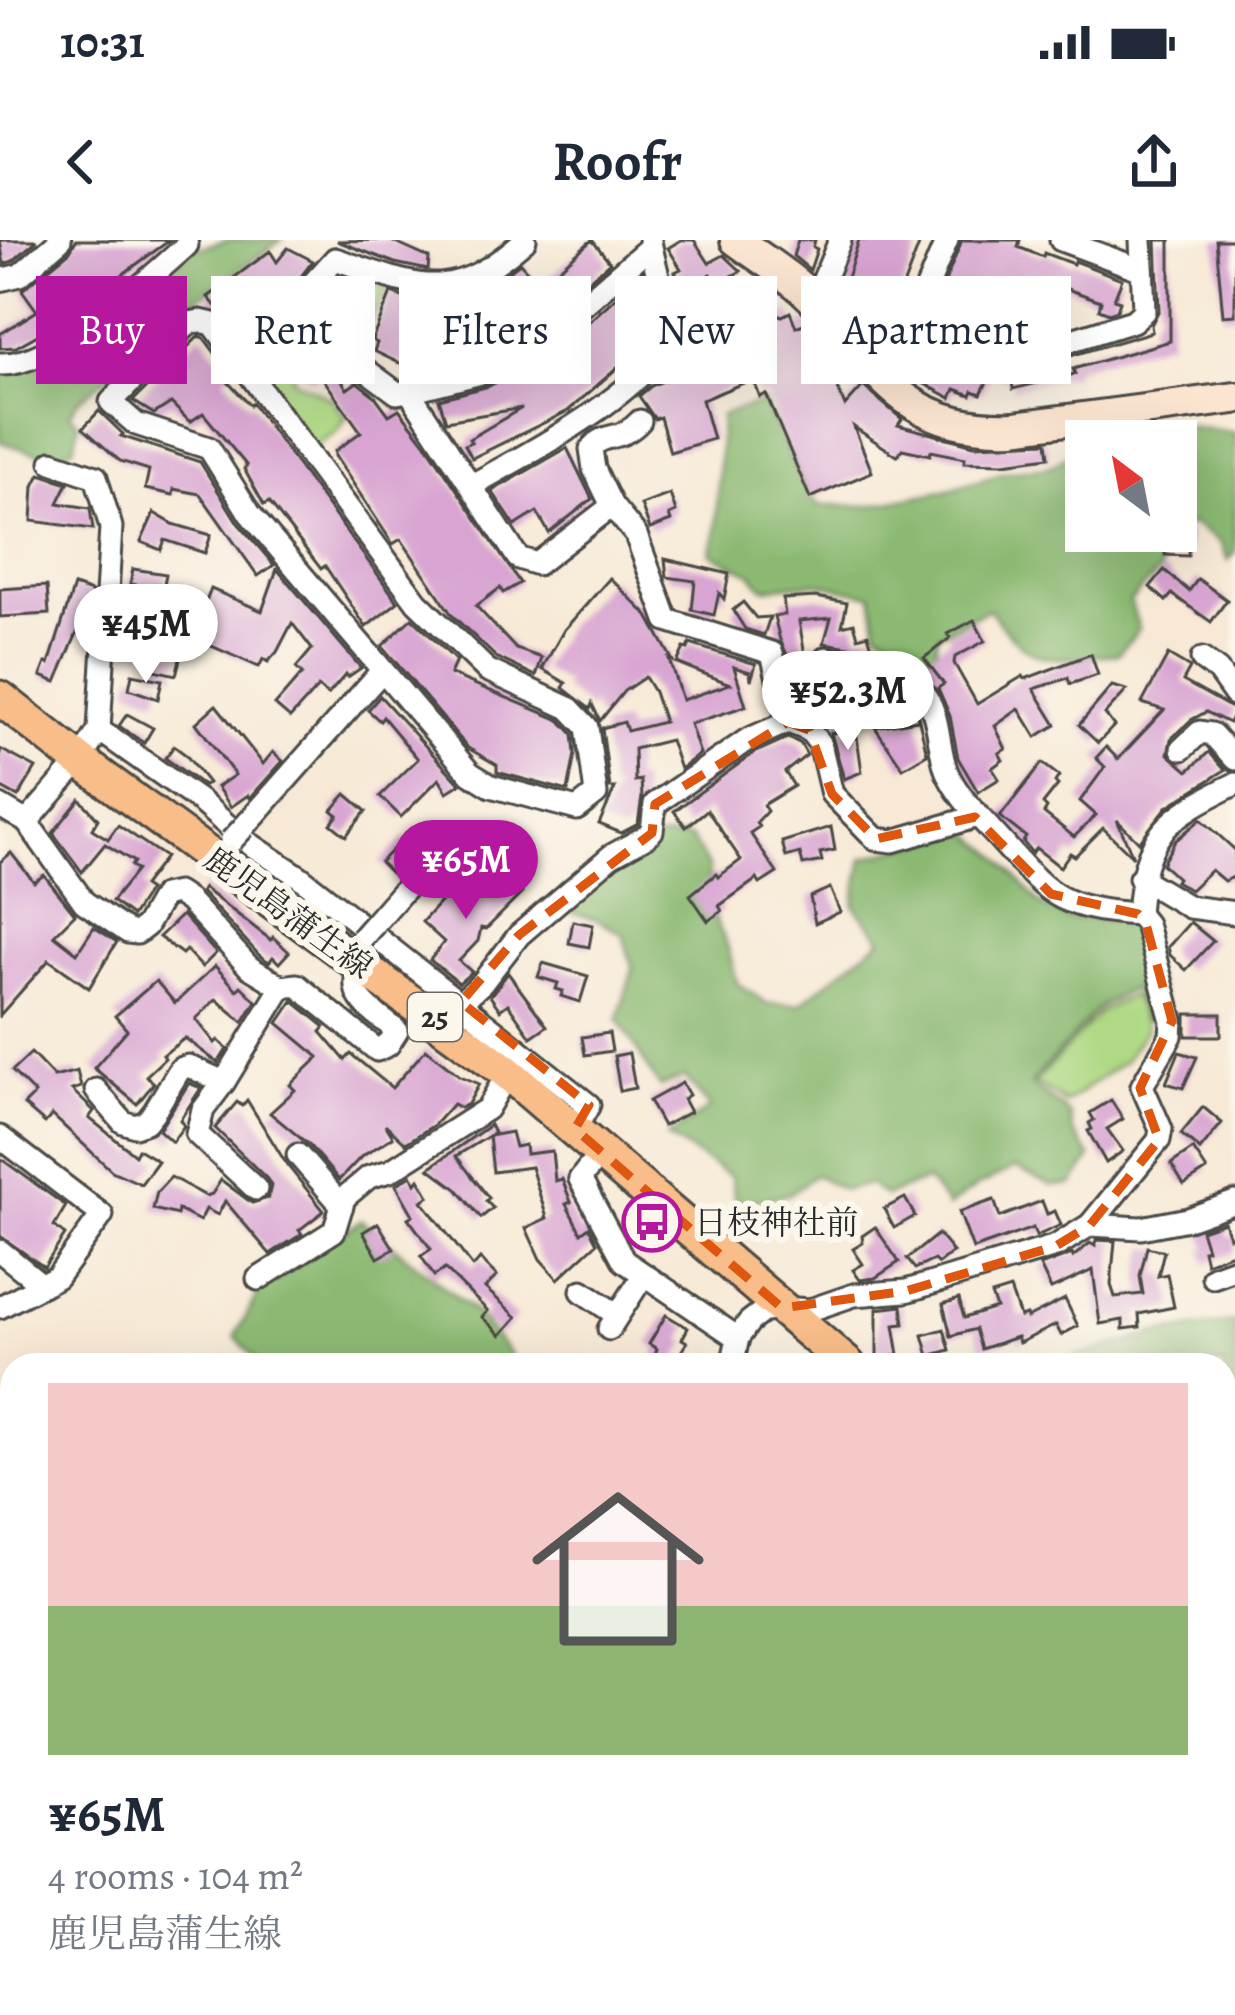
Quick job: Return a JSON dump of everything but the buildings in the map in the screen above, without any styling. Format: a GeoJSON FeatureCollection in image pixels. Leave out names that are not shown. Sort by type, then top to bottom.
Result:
{"type":"FeatureCollection","features":[{"type":"Feature","properties":{"kind":"main road","name":"鹿児島蒲生線"},"geometry":{"type":"LineString","coordinates":[[0,698],[80,761],[230,842],[361,945],[834,1353]]}},
{"type":"Feature","properties":{"kind":"street"},"geometry":{"type":"LineString","coordinates":[[0,280],[20,275],[60,240]]}},
{"type":"Feature","properties":{"kind":"street"},"geometry":{"type":"LineString","coordinates":[[525,240],[501,262],[456,285],[413,285],[335,259],[306,291],[332,345],[397,393],[484,372],[539,343],[650,243]]}},
{"type":"Feature","properties":{"kind":"street"},"geometry":{"type":"LineString","coordinates":[[736,240],[801,290]]}},
{"type":"Feature","properties":{"kind":"street"},"geometry":{"type":"LineString","coordinates":[[825,276],[840,240]]}},
{"type":"Feature","properties":{"kind":"street"},"geometry":{"type":"LineString","coordinates":[[933,276],[947,240]]}},
{"type":"Feature","properties":{"kind":"street"},"geometry":{"type":"LineString","coordinates":[[1061,240],[1142,269]]}},
{"type":"Feature","properties":{"kind":"street"},"geometry":{"type":"LineString","coordinates":[[1071,340],[1133,321],[1144,311],[1141,240]]}},
{"type":"Feature","properties":{"kind":"street"},"geometry":{"type":"LineString","coordinates":[[0,364],[32,361],[58,346],[192,242]]}},
{"type":"Feature","properties":{"kind":"street"},"geometry":{"type":"LineString","coordinates":[[472,485],[583,424],[656,358],[668,333],[650,243]]}},
{"type":"Feature","properties":{"kind":"street"},"geometry":{"type":"LineString","coordinates":[[189,323],[213,325],[417,602],[487,670],[569,708],[587,727],[596,794],[578,809],[491,786],[470,773],[381,672],[250,514],[208,448],[136,424],[111,402],[189,323]]}},
{"type":"Feature","properties":{"kind":"street"},"geometry":{"type":"LineString","coordinates":[[886,385],[923,411],[986,428],[1235,398]]}},
{"type":"Feature","properties":{"kind":"street"},"geometry":{"type":"LineString","coordinates":[[409,391],[518,558],[537,564],[612,506]]}},
{"type":"Feature","properties":{"kind":"street"},"geometry":{"type":"LineString","coordinates":[[640,421],[628,434],[603,439],[591,449],[594,470],[612,506],[636,535],[668,620],[772,653],[788,722]]}},
{"type":"Feature","properties":{"kind":"street"},"geometry":{"type":"LineString","coordinates":[[27,822],[80,761],[99,730],[111,527],[96,477],[52,462]]}},
{"type":"Feature","properties":{"kind":"street"},"geometry":{"type":"LineString","coordinates":[[826,658],[896,678],[922,692],[935,718],[948,775],[975,817],[1052,894],[1093,909],[1138,914]]}},
{"type":"Feature","properties":{"kind":"street"},"geometry":{"type":"LineString","coordinates":[[1202,659],[1218,671],[1235,695]]}},
{"type":"Feature","properties":{"kind":"street"},"geometry":{"type":"LineString","coordinates":[[230,842],[381,672]]}},
{"type":"Feature","properties":{"kind":"street"},"geometry":{"type":"LineString","coordinates":[[461,1002],[482,983],[519,934],[610,856],[647,836],[656,804],[747,740],[788,722],[809,730],[820,745],[832,794],[876,839],[893,841],[975,817]]}},
{"type":"Feature","properties":{"kind":"street"},"geometry":{"type":"LineString","coordinates":[[99,730],[300,877],[590,1105],[575,1129]]}},
{"type":"Feature","properties":{"kind":"street"},"geometry":{"type":"LineString","coordinates":[[1182,748],[1200,732],[1212,734],[1235,759]]}},
{"type":"Feature","properties":{"kind":"street"},"geometry":{"type":"LineString","coordinates":[[735,1353],[738,1338],[762,1312],[810,1310],[854,1295],[906,1292],[1056,1246],[1090,1225],[1151,1151],[1161,1129],[1142,1086],[1171,1036],[1172,1021],[1146,925],[1138,914],[1140,878],[1166,824],[1235,784]]}},
{"type":"Feature","properties":{"kind":"street"},"geometry":{"type":"LineString","coordinates":[[0,806],[27,822],[83,902],[128,932],[146,926],[164,896],[177,893],[249,967],[282,987],[297,985],[316,997],[377,1050],[388,1045],[397,1031],[356,994],[353,980],[361,945],[409,884]]}},
{"type":"Feature","properties":{"kind":"street"},"geometry":{"type":"LineString","coordinates":[[1140,878],[1189,907],[1235,913]]}},
{"type":"Feature","properties":{"kind":"street"},"geometry":{"type":"LineString","coordinates":[[256,1189],[197,1134],[203,1110],[242,1057],[282,987]]}},
{"type":"Feature","properties":{"kind":"street"},"geometry":{"type":"LineString","coordinates":[[96,1090],[123,1122],[135,1126],[146,1122],[180,1070],[188,1066],[224,1082]]}},
{"type":"Feature","properties":{"kind":"street"},"geometry":{"type":"LineString","coordinates":[[258,1279],[334,1232],[344,1198],[369,1177],[390,1171],[487,1109],[508,1073]]}},
{"type":"Feature","properties":{"kind":"street"},"geometry":{"type":"LineString","coordinates":[[0,1137],[102,1216],[57,1277],[0,1307]]}},
{"type":"Feature","properties":{"kind":"street"},"geometry":{"type":"LineString","coordinates":[[602,1151],[580,1179],[624,1261],[738,1338]]}},
{"type":"Feature","properties":{"kind":"street"},"geometry":{"type":"LineString","coordinates":[[298,1155],[342,1206]]}},
{"type":"Feature","properties":{"kind":"street"},"geometry":{"type":"LineString","coordinates":[[1090,1225],[1141,1228],[1188,1219],[1235,1202]]}},
{"type":"Feature","properties":{"kind":"street"},"geometry":{"type":"LineString","coordinates":[[0,1251],[42,1286]]}},
{"type":"Feature","properties":{"kind":"street"},"geometry":{"type":"LineString","coordinates":[[582,1291],[613,1322],[644,1276]]}},
{"type":"Feature","properties":{"kind":"highlighted area"},"geometry":{"type":"Polygon","coordinates":[[[788,722],[809,730],[832,794],[876,839],[975,817],[1051,894],[1138,914],[1146,924],[1172,1021],[1140,1088],[1159,1140],[1090,1225],[1056,1246],[906,1291],[782,1308],[575,1129],[589,1105],[461,1002],[519,935],[652,833],[655,804],[788,722]]]}},
{"type":"Feature","properties":{"kind":"green space"},"geometry":{"type":"Polygon","coordinates":[[[229,240],[282,240],[230,276],[211,276],[211,289],[187,311],[187,276],[157,276],[191,250],[229,240]]]}},
{"type":"Feature","properties":{"kind":"green space"},"geometry":{"type":"Polygon","coordinates":[[[375,283],[388,287],[375,312],[375,283]]]}},
{"type":"Feature","properties":{"kind":"green space"},"geometry":{"type":"Polygon","coordinates":[[[36,360],[36,384],[98,384],[78,400],[70,414],[79,423],[74,447],[50,457],[0,442],[0,370],[36,360]]]}},
{"type":"Feature","properties":{"kind":"green space"},"geometry":{"type":"Polygon","coordinates":[[[266,384],[301,384],[332,399],[346,418],[314,447],[266,384]]]}},
{"type":"Feature","properties":{"kind":"green space"},"geometry":{"type":"Polygon","coordinates":[[[763,402],[818,505],[869,506],[953,489],[1005,472],[1049,467],[1065,457],[1065,552],[1164,552],[1160,570],[1130,601],[1139,629],[1118,654],[1044,657],[1019,643],[989,609],[938,635],[932,672],[898,674],[897,641],[878,630],[872,595],[817,583],[764,588],[750,573],[710,553],[716,532],[721,415],[763,402]]]}},
{"type":"Feature","properties":{"kind":"green space"},"geometry":{"type":"Polygon","coordinates":[[[1197,427],[1235,433],[1235,553],[1228,560],[1221,543],[1197,527],[1197,427]]]}},
{"type":"Feature","properties":{"kind":"green space"},"geometry":{"type":"Polygon","coordinates":[[[968,831],[998,856],[1039,903],[1068,919],[1112,920],[1141,933],[1169,1023],[1146,1020],[1134,988],[1099,1007],[1030,1084],[1070,1114],[1072,1130],[1091,1158],[1072,1185],[1051,1185],[1015,1168],[948,1207],[927,1180],[885,1196],[869,1184],[844,1190],[815,1175],[789,1194],[736,1204],[731,1177],[667,1137],[710,1108],[685,1077],[660,1087],[618,1019],[633,969],[623,934],[596,919],[562,910],[603,866],[633,846],[669,837],[691,838],[709,868],[707,902],[727,945],[737,983],[767,1004],[800,1004],[882,939],[854,905],[863,858],[968,831]]]}},
{"type":"Feature","properties":{"kind":"green space"},"geometry":{"type":"Polygon","coordinates":[[[1133,995],[1146,1029],[1124,1061],[1066,1103],[1034,1083],[1101,1011],[1133,995]]]}},
{"type":"Feature","properties":{"kind":"green space"},"geometry":{"type":"Polygon","coordinates":[[[361,1220],[474,1311],[509,1353],[250,1353],[235,1336],[260,1291],[361,1220]]]}},
{"type":"Feature","properties":{"kind":"green space"},"geometry":{"type":"Polygon","coordinates":[[[1235,1322],[1235,1353],[1089,1353],[1156,1333],[1235,1322]]]}},
{"type":"Feature","properties":{"kind":"place","name":"日枝神社前"},"geometry":{"type":"Point","coordinates":[652,1222]}}]}
